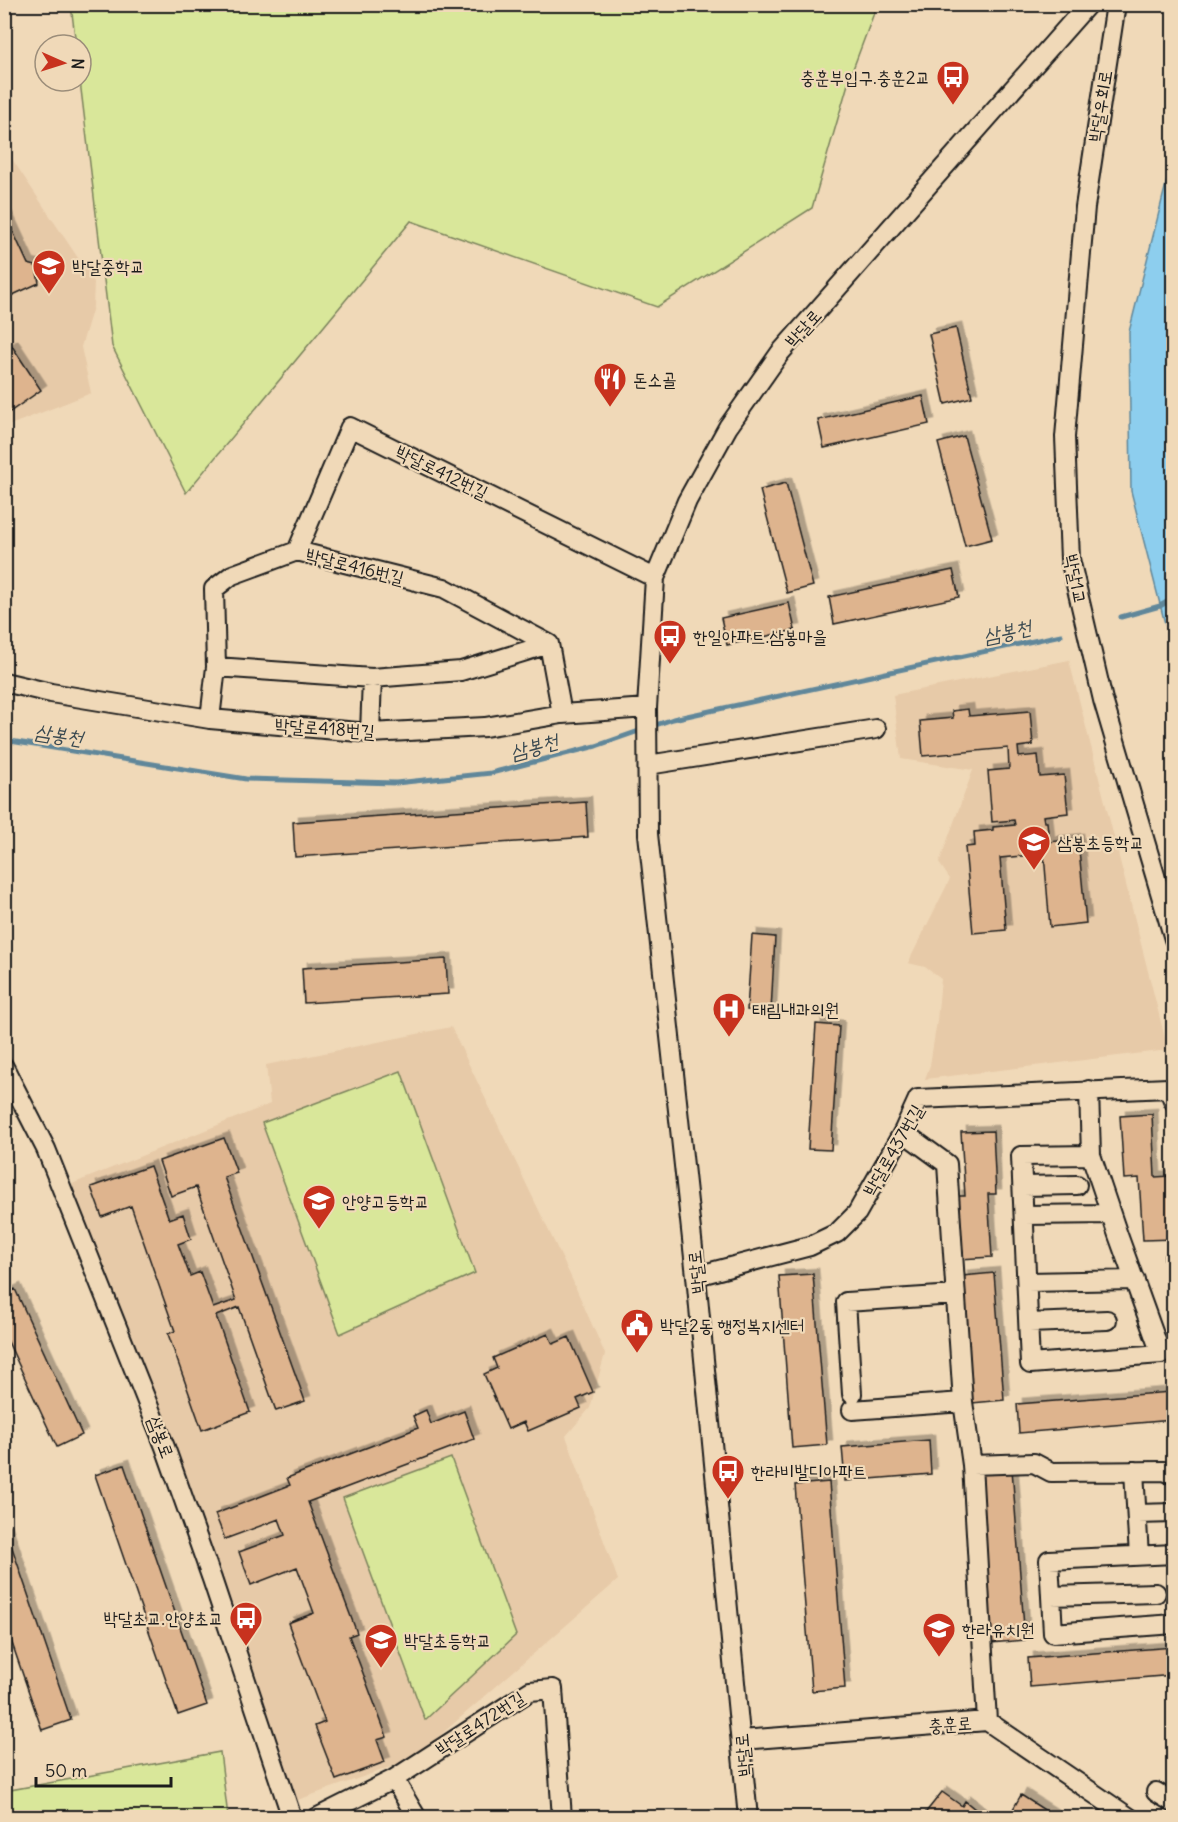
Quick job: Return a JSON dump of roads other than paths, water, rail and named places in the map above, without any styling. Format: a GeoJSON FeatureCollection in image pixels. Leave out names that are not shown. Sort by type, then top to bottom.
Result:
{"type":"FeatureCollection","features":[{"type":"Feature","properties":{"kind":"street","name":"박달로"},"geometry":{"type":"LineString","coordinates":[[748,1818],[696,1276],[648,834],[647,712],[655,578],[687,501],[728,427],[780,353],[1088,4]]}},
{"type":"Feature","properties":{"kind":"street","name":"박달우회로"},"geometry":{"type":"LineString","coordinates":[[1085,207],[1116,4]]}},
{"type":"Feature","properties":{"kind":"street","name":"박달1교"},"geometry":{"type":"LineString","coordinates":[[1085,207],[1065,437],[1070,559],[1103,700],[1173,939]]}},
{"type":"Feature","properties":{"kind":"street","name":"박달로412번길"},"geometry":{"type":"LineString","coordinates":[[297,551],[350,427],[655,578]]}},
{"type":"Feature","properties":{"kind":"street","name":"박달로416번길"},"geometry":{"type":"LineString","coordinates":[[210,719],[216,667],[214,589],[232,575],[297,551],[444,588],[549,644]]}},
{"type":"Feature","properties":{"kind":"street"},"geometry":{"type":"LineString","coordinates":[[216,667],[372,678],[461,671],[549,644],[562,714]]}},
{"type":"Feature","properties":{"kind":"street"},"geometry":{"type":"LineString","coordinates":[[370,733],[372,678]]}},
{"type":"Feature","properties":{"kind":"street","name":"박달로418번길"},"geometry":{"type":"LineString","coordinates":[[4,682],[51,693],[210,719],[370,733],[485,727],[562,714],[647,712]]}},
{"type":"Feature","properties":{"kind":"street"},"geometry":{"type":"LineString","coordinates":[[648,763],[876,729]]}},
{"type":"Feature","properties":{"kind":"street","name":"삼봉로"},"geometry":{"type":"LineString","coordinates":[[4,1067],[46,1149],[165,1447],[292,1818]]}},
{"type":"Feature","properties":{"kind":"street","name":"박달로437번길"},"geometry":{"type":"LineString","coordinates":[[696,1276],[810,1246],[837,1233],[857,1212],[903,1132],[918,1099],[1168,1088],[1173,1102]]}},
{"type":"Feature","properties":{"kind":"street"},"geometry":{"type":"LineString","coordinates":[[1089,1090],[1091,1155],[1161,1354],[1030,1364],[1022,1156],[1091,1155]]}},
{"type":"Feature","properties":{"kind":"street"},"geometry":{"type":"LineString","coordinates":[[903,1132],[947,1164],[963,1402],[972,1465],[987,1721]]}},
{"type":"Feature","properties":{"kind":"street"},"geometry":{"type":"LineString","coordinates":[[1023,1186],[1077,1185]]}},
{"type":"Feature","properties":{"kind":"street"},"geometry":{"type":"LineString","coordinates":[[1024,1215],[1111,1214]]}},
{"type":"Feature","properties":{"kind":"street"},"geometry":{"type":"LineString","coordinates":[[1027,1282],[1135,1280]]}},
{"type":"Feature","properties":{"kind":"street"},"geometry":{"type":"LineString","coordinates":[[955,1295],[846,1302],[852,1402],[963,1402]]}},
{"type":"Feature","properties":{"kind":"street"},"geometry":{"type":"LineString","coordinates":[[1029,1323],[1107,1320]]}},
{"type":"Feature","properties":{"kind":"street"},"geometry":{"type":"LineString","coordinates":[[972,1465],[1034,1463],[1051,1472],[1164,1471],[1173,1475]]}},
{"type":"Feature","properties":{"kind":"street"},"geometry":{"type":"LineString","coordinates":[[1134,1471],[1139,1556]]}},
{"type":"Feature","properties":{"kind":"street"},"geometry":{"type":"LineString","coordinates":[[1137,1514],[1173,1513]]}},
{"type":"Feature","properties":{"kind":"street"},"geometry":{"type":"LineString","coordinates":[[1173,1554],[1049,1560],[1053,1633],[1173,1624]]}},
{"type":"Feature","properties":{"kind":"street"},"geometry":{"type":"LineString","coordinates":[[1051,1596],[1156,1593]]}},
{"type":"Feature","properties":{"kind":"street","name":"박달로472번길"},"geometry":{"type":"LineString","coordinates":[[394,1779],[530,1691],[553,1689],[562,1818]]}},
{"type":"Feature","properties":{"kind":"street","name":"충훈로"},"geometry":{"type":"LineString","coordinates":[[741,1740],[987,1721],[1130,1818]]}},
{"type":"Feature","properties":{"kind":"street"},"geometry":{"type":"LineString","coordinates":[[316,1818],[394,1779],[417,1818]]}},
{"type":"Feature","properties":{"kind":"street"},"geometry":{"type":"LineString","coordinates":[[1156,1792],[1173,1803]]}},
{"type":"Feature","properties":{"kind":"water"},"geometry":{"type":"Polygon","coordinates":[[[1173,167],[1173,655],[1131,491],[1129,332],[1167,180],[1173,167]]]}},
{"type":"Feature","properties":{"kind":"waterway","name":"삼봉천"},"geometry":{"type":"LineString","coordinates":[[1121,617],[1160,606],[1174,598]]}},
{"type":"Feature","properties":{"kind":"waterway","name":"삼봉천"},"geometry":{"type":"LineString","coordinates":[[4,740],[246,779],[396,783],[491,773],[596,746],[673,719],[1061,635]]}},
{"type":"Feature","properties":{"kind":"place","name":"충훈부입구.충훈2교"},"geometry":{"type":"Point","coordinates":[953,106]}},
{"type":"Feature","properties":{"kind":"place","name":"박달중학교"},"geometry":{"type":"Point","coordinates":[49,295]}},
{"type":"Feature","properties":{"kind":"place","name":"돈소골"},"geometry":{"type":"Point","coordinates":[610,408]}},
{"type":"Feature","properties":{"kind":"place","name":"한일아파트.삼봉마을"},"geometry":{"type":"Point","coordinates":[670,665]}},
{"type":"Feature","properties":{"kind":"place","name":"삼봉초등학교"},"geometry":{"type":"Point","coordinates":[1034,871]}},
{"type":"Feature","properties":{"kind":"place","name":"태림내과의원"},"geometry":{"type":"Point","coordinates":[729,1038]}},
{"type":"Feature","properties":{"kind":"place","name":"안양고등학교"},"geometry":{"type":"Point","coordinates":[319,1230]}},
{"type":"Feature","properties":{"kind":"place","name":"박달2동 행정복지센터"},"geometry":{"type":"Point","coordinates":[637,1354]}},
{"type":"Feature","properties":{"kind":"place","name":"한라비발디아파트"},"geometry":{"type":"Point","coordinates":[728,1500]}},
{"type":"Feature","properties":{"kind":"place","name":"박달초교.안양초교"},"geometry":{"type":"Point","coordinates":[246,1647]}},
{"type":"Feature","properties":{"kind":"place","name":"한라유치원"},"geometry":{"type":"Point","coordinates":[939,1658]}},
{"type":"Feature","properties":{"kind":"place","name":"박달초등학교"},"geometry":{"type":"Point","coordinates":[381,1669]}}]}
